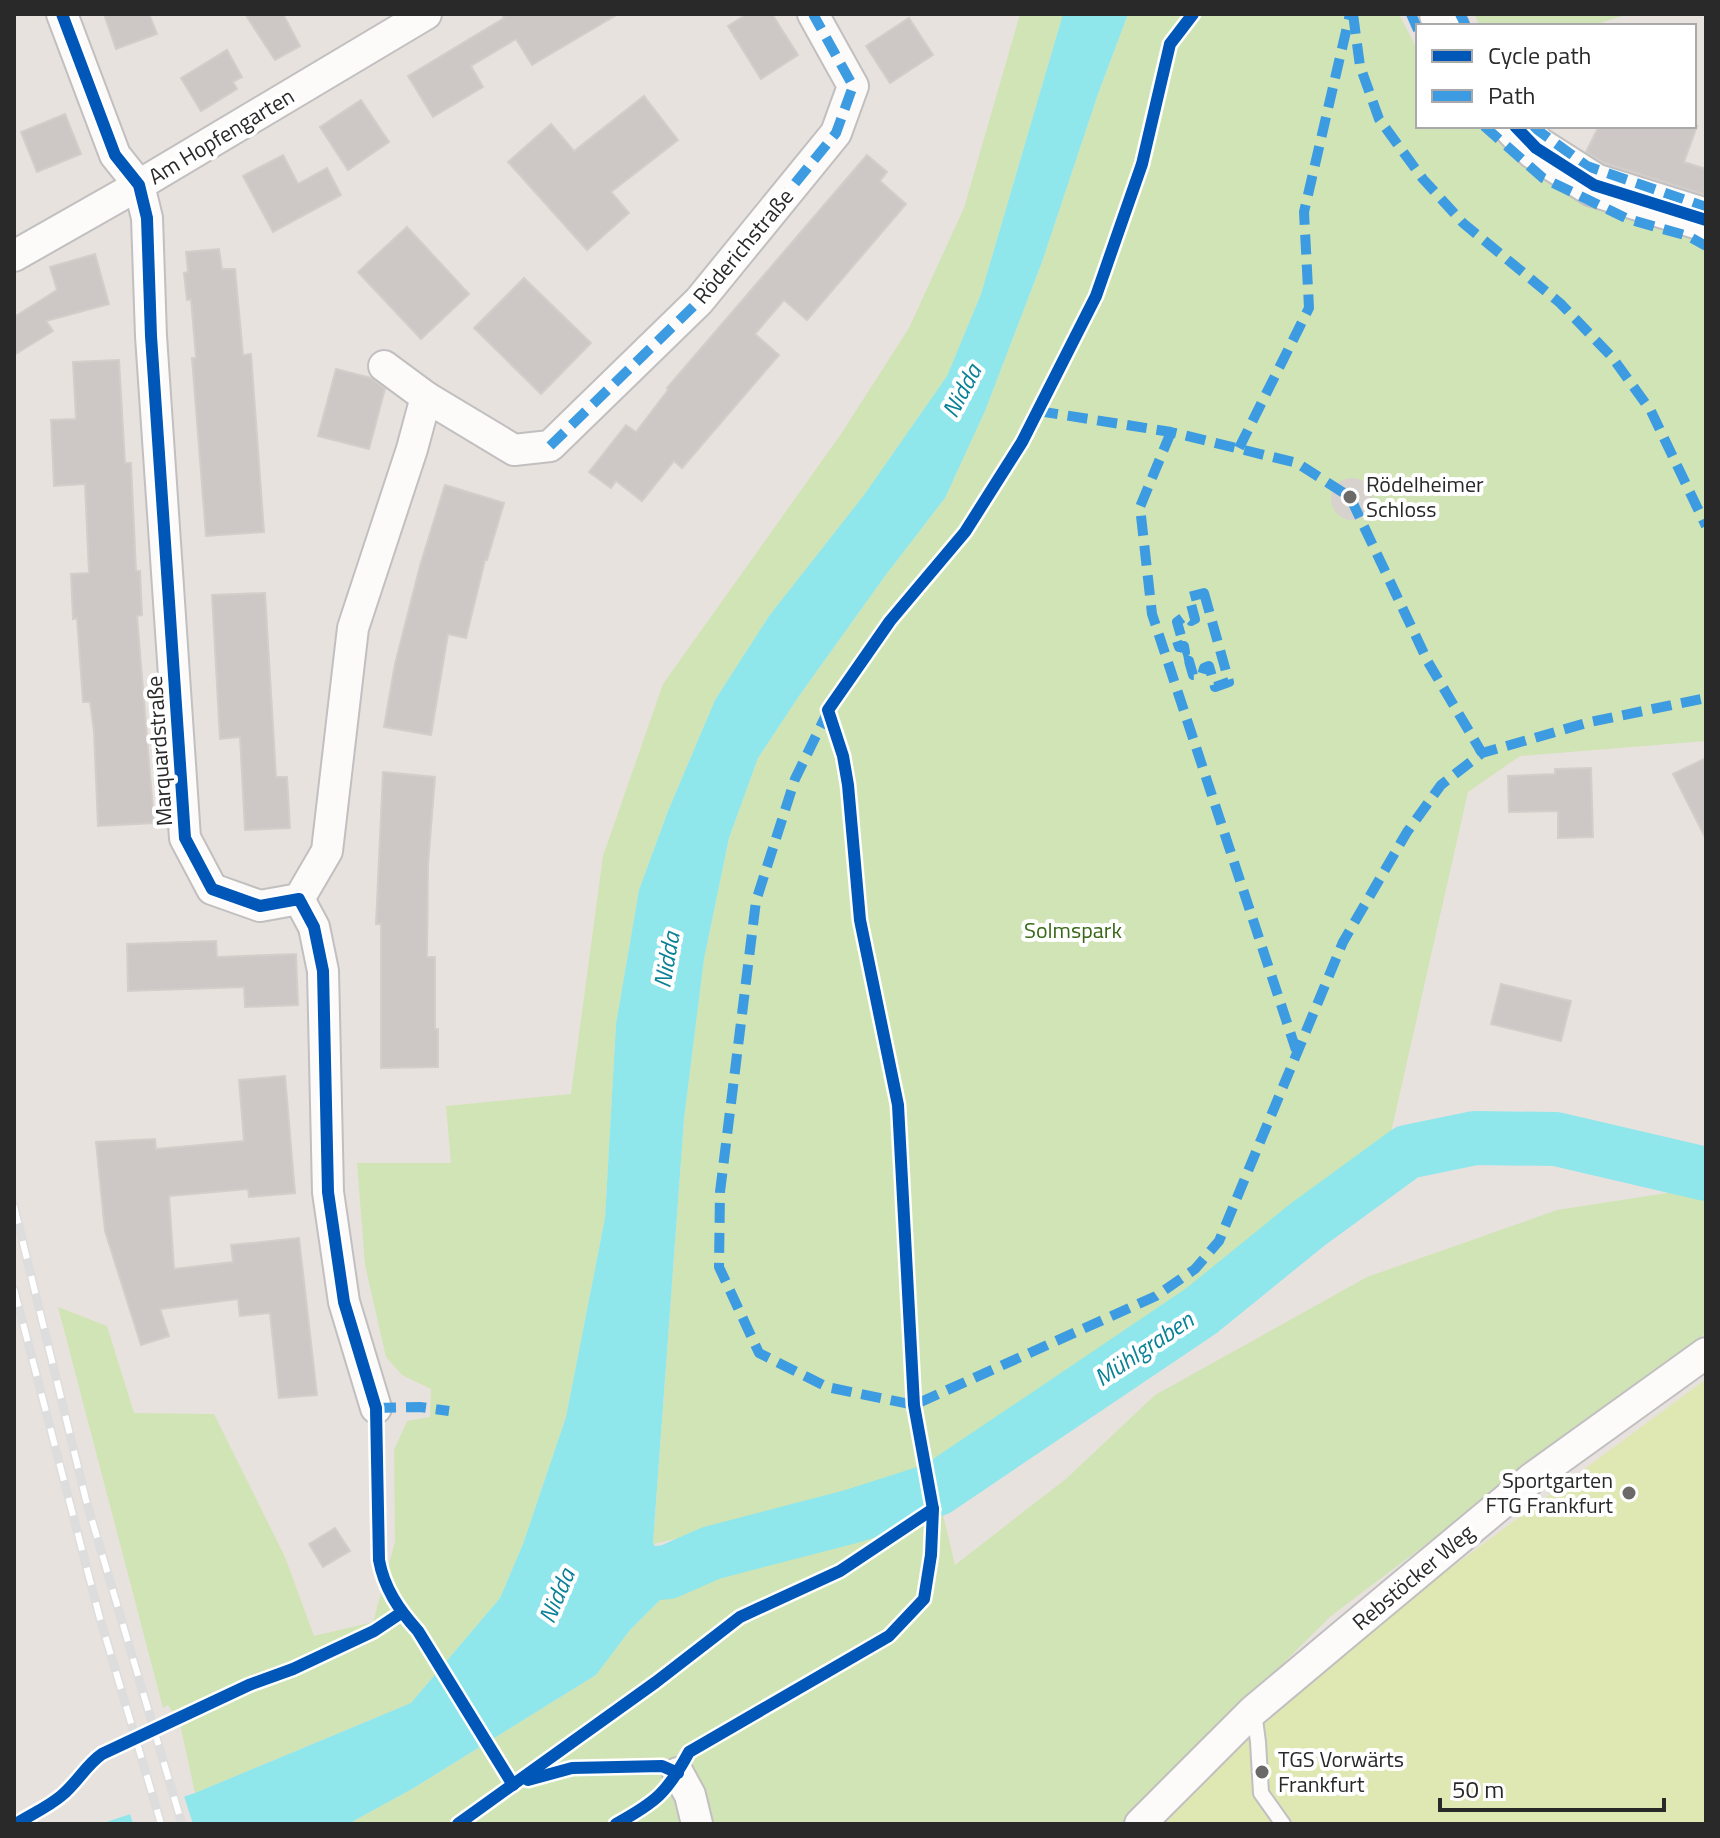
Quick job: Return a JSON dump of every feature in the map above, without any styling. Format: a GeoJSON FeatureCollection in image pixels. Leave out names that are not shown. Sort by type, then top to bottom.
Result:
{"type":"FeatureCollection","features":[{"type":"Feature","properties":{"kind":"main road"},"geometry":{"type":"LineString","coordinates":[[1517,128],[1536,148],[1594,185],[1706,220]]}},
{"type":"Feature","properties":{"kind":"street","name":"Marquardstraße"},"geometry":{"type":"LineString","coordinates":[[62,14],[115,155],[139,185],[147,218],[151,336],[185,838],[212,889],[260,906],[299,899]]}},
{"type":"Feature","properties":{"kind":"street","name":"Am Hopfengarten"},"geometry":{"type":"LineString","coordinates":[[14,256],[426,14]]}},
{"type":"Feature","properties":{"kind":"street","name":"Röderichstraße"},"geometry":{"type":"LineString","coordinates":[[426,397],[514,450],[550,446],[699,301],[836,133],[853,86],[813,14]]}},
{"type":"Feature","properties":{"kind":"street"},"geometry":{"type":"LineString","coordinates":[[376,1408],[344,1302],[328,1192],[323,971],[314,927],[299,899],[327,851],[353,628],[426,397],[384,366]]}},
{"type":"Feature","properties":{"kind":"street","name":"Rebstöcker Weg"},"geometry":{"type":"LineString","coordinates":[[1140,1824],[1253,1711],[1531,1479],[1706,1353]]}},
{"type":"Feature","properties":{"kind":"street"},"geometry":{"type":"LineString","coordinates":[[678,1773],[690,1795],[697,1824]]}},
{"type":"Feature","properties":{"kind":"lane"},"geometry":{"type":"LineString","coordinates":[[1253,1711],[1261,1793],[1283,1824]]}},
{"type":"Feature","properties":{"kind":"green space"},"geometry":{"type":"Polygon","coordinates":[[[1020,14],[1063,14],[981,294],[947,376],[864,495],[769,616],[715,700],[668,811],[639,890],[616,1024],[605,1218],[566,1417],[523,1544],[500,1598],[411,1703],[195,1793],[180,1724],[168,1705],[163,1708],[58,1307],[107,1326],[134,1413],[214,1414],[285,1557],[314,1636],[373,1622],[395,1542],[394,1450],[407,1421],[430,1417],[431,1389],[402,1375],[386,1357],[365,1265],[357,1163],[451,1163],[446,1106],[571,1094],[603,856],[663,684],[841,434],[909,328],[964,208],[1020,14]]]}},
{"type":"Feature","properties":{"kind":"green space","name":"Solmspark"},"geometry":{"type":"Polygon","coordinates":[[[1128,14],[1399,14],[1416,47],[1416,128],[1533,128],[1706,237],[1706,741],[1520,756],[1468,792],[1390,1137],[1185,1290],[952,1476],[653,1544],[684,1119],[704,959],[729,838],[758,758],[885,576],[945,498],[985,411],[1042,262],[1128,14]]]}},
{"type":"Feature","properties":{"kind":"green space"},"geometry":{"type":"Polygon","coordinates":[[[1474,14],[1628,14],[1597,24],[1479,24],[1474,14]]]}},
{"type":"Feature","properties":{"kind":"green space"},"geometry":{"type":"Polygon","coordinates":[[[1706,1187],[1706,1333],[1331,1616],[1121,1824],[348,1824],[412,1789],[596,1675],[630,1630],[665,1595],[853,1516],[937,1489],[955,1565],[1067,1478],[1155,1395],[1367,1277],[1557,1210],[1706,1187]]]}},
{"type":"Feature","properties":{"kind":"green space","name":"Sportgarten FTG Frankfurt"},"geometry":{"type":"Polygon","coordinates":[[[1706,1379],[1706,1824],[1163,1824],[1268,1720],[1398,1607],[1706,1379]]]}},
{"type":"Feature","properties":{"kind":"shaded area"},"geometry":{"type":"Polygon","coordinates":[[[1352,478],[1367,484],[1373,499],[1367,514],[1352,520],[1337,514],[1331,499],[1337,484],[1352,478]]]}},
{"type":"Feature","properties":{"kind":"water","name":"Nidda"},"geometry":{"type":"Polygon","coordinates":[[[1063,14],[1128,14],[1042,262],[985,411],[945,498],[885,576],[758,758],[729,838],[704,959],[684,1119],[653,1543],[668,1572],[665,1595],[630,1630],[596,1675],[412,1789],[348,1824],[100,1824],[195,1793],[411,1703],[500,1598],[523,1544],[566,1417],[605,1218],[616,1024],[639,890],[668,811],[715,700],[769,616],[864,495],[947,376],[981,294],[1063,14]]]}},
{"type":"Feature","properties":{"kind":"pier"},"geometry":{"type":"Polygon","coordinates":[[[183,1793],[193,1824],[133,1824],[129,1810],[183,1793]]]}},
{"type":"Feature","properties":{"kind":"building"},"geometry":{"type":"Polygon","coordinates":[[[104,14],[149,14],[157,34],[116,49],[104,14]]]}},
{"type":"Feature","properties":{"kind":"building"},"geometry":{"type":"Polygon","coordinates":[[[245,14],[283,14],[300,46],[275,60],[245,14]]]}},
{"type":"Feature","properties":{"kind":"building"},"geometry":{"type":"Polygon","coordinates":[[[502,14],[618,14],[532,65],[516,39],[471,66],[483,87],[433,117],[408,76],[504,18],[502,14]]]}},
{"type":"Feature","properties":{"kind":"building"},"geometry":{"type":"Polygon","coordinates":[[[747,14],[772,14],[798,55],[761,79],[728,26],[747,14]]]}},
{"type":"Feature","properties":{"kind":"building"},"geometry":{"type":"Polygon","coordinates":[[[909,18],[933,55],[890,83],[866,46],[909,18]]]}},
{"type":"Feature","properties":{"kind":"building"},"geometry":{"type":"Polygon","coordinates":[[[227,50],[242,77],[233,82],[237,89],[201,111],[181,78],[227,50]]]}},
{"type":"Feature","properties":{"kind":"building"},"geometry":{"type":"Polygon","coordinates":[[[644,96],[678,140],[611,192],[629,213],[587,250],[508,162],[551,124],[574,151],[644,96]]]}},
{"type":"Feature","properties":{"kind":"building"},"geometry":{"type":"Polygon","coordinates":[[[361,100],[389,142],[348,170],[320,127],[361,100]]]}},
{"type":"Feature","properties":{"kind":"building"},"geometry":{"type":"Polygon","coordinates":[[[65,114],[81,154],[37,172],[21,132],[65,114]]]}},
{"type":"Feature","properties":{"kind":"building"},"geometry":{"type":"Polygon","coordinates":[[[1697,126],[1684,162],[1706,169],[1706,195],[1604,163],[1586,152],[1598,128],[1697,126]]]}},
{"type":"Feature","properties":{"kind":"building"},"geometry":{"type":"Polygon","coordinates":[[[283,155],[298,184],[327,168],[341,195],[273,232],[243,176],[283,155]]]}},
{"type":"Feature","properties":{"kind":"building"},"geometry":{"type":"Polygon","coordinates":[[[867,155],[887,172],[880,181],[906,204],[807,320],[784,300],[755,334],[779,355],[682,468],[674,461],[642,501],[616,481],[611,488],[589,472],[626,425],[636,432],[667,388],[867,155]]]}},
{"type":"Feature","properties":{"kind":"building"},"geometry":{"type":"Polygon","coordinates":[[[407,227],[469,294],[421,339],[358,272],[407,227]]]}},
{"type":"Feature","properties":{"kind":"building"},"geometry":{"type":"Polygon","coordinates":[[[219,249],[222,269],[235,269],[243,355],[251,354],[264,532],[206,536],[192,358],[196,358],[191,299],[187,300],[184,273],[188,272],[186,252],[219,249]]]}},
{"type":"Feature","properties":{"kind":"building"},"geometry":{"type":"Polygon","coordinates":[[[95,254],[109,304],[46,321],[53,331],[14,355],[14,317],[57,290],[50,267],[95,254]]]}},
{"type":"Feature","properties":{"kind":"building"},"geometry":{"type":"Polygon","coordinates":[[[524,278],[591,343],[541,394],[474,328],[524,278]]]}},
{"type":"Feature","properties":{"kind":"building"},"geometry":{"type":"Polygon","coordinates":[[[119,360],[125,463],[131,463],[136,571],[140,571],[142,615],[137,616],[154,823],[98,826],[94,731],[90,702],[83,702],[71,574],[89,573],[85,484],[54,486],[51,420],[76,419],[73,362],[119,360]]]}},
{"type":"Feature","properties":{"kind":"building"},"geometry":{"type":"Polygon","coordinates":[[[336,369],[371,378],[385,389],[369,449],[318,436],[336,369]]]}},
{"type":"Feature","properties":{"kind":"building"},"geometry":{"type":"Polygon","coordinates":[[[445,485],[504,503],[485,560],[466,638],[448,634],[431,735],[384,727],[395,664],[445,485]]]}},
{"type":"Feature","properties":{"kind":"building"},"geometry":{"type":"Polygon","coordinates":[[[265,593],[276,777],[287,777],[290,828],[245,830],[240,737],[220,739],[212,595],[265,593]]]}},
{"type":"Feature","properties":{"kind":"building"},"geometry":{"type":"Polygon","coordinates":[[[1706,758],[1706,839],[1673,774],[1706,758]]]}},
{"type":"Feature","properties":{"kind":"building"},"geometry":{"type":"Polygon","coordinates":[[[1591,768],[1593,837],[1558,838],[1558,811],[1509,812],[1508,776],[1555,774],[1555,769],[1591,768]]]}},
{"type":"Feature","properties":{"kind":"building"},"geometry":{"type":"Polygon","coordinates":[[[383,772],[435,777],[428,865],[427,957],[435,957],[438,1067],[381,1068],[381,924],[376,924],[383,772]]]}},
{"type":"Feature","properties":{"kind":"building"},"geometry":{"type":"Polygon","coordinates":[[[216,941],[217,957],[296,954],[298,1005],[245,1007],[244,987],[128,991],[127,944],[216,941]]]}},
{"type":"Feature","properties":{"kind":"building"},"geometry":{"type":"Polygon","coordinates":[[[1501,984],[1571,1001],[1561,1041],[1491,1024],[1501,984]]]}},
{"type":"Feature","properties":{"kind":"building"},"geometry":{"type":"Polygon","coordinates":[[[285,1076],[295,1193],[249,1197],[248,1189],[169,1196],[174,1269],[233,1262],[231,1245],[299,1238],[317,1395],[279,1398],[270,1313],[240,1316],[238,1299],[160,1309],[169,1336],[141,1345],[105,1231],[96,1142],[155,1139],[156,1149],[244,1141],[239,1080],[285,1076]]]}},
{"type":"Feature","properties":{"kind":"building"},"geometry":{"type":"Polygon","coordinates":[[[335,1528],[350,1551],[323,1567],[309,1544],[335,1528]]]}},
{"type":"Feature","properties":{"kind":"waterway","name":"Mühlgraben"},"geometry":{"type":"LineString","coordinates":[[594,1579],[668,1572],[711,1553],[853,1516],[937,1489],[1201,1311],[1307,1225],[1407,1152],[1475,1138],[1556,1139],[1706,1174]]}},
{"type":"Feature","properties":{"kind":"railway"},"geometry":{"type":"LineString","coordinates":[[14,1206],[86,1500],[182,1824]]}},
{"type":"Feature","properties":{"kind":"railway"},"geometry":{"type":"LineString","coordinates":[[14,1289],[99,1615],[161,1824]]}},
{"type":"Feature","properties":{"kind":"marked path"},"geometry":{"type":"LineString","coordinates":[[550,446],[699,301],[836,133],[853,86],[813,14]]}},
{"type":"Feature","properties":{"kind":"marked path"},"geometry":{"type":"LineString","coordinates":[[1239,448],[1309,308],[1304,212],[1350,14]]}},
{"type":"Feature","properties":{"kind":"marked path"},"geometry":{"type":"LineString","coordinates":[[1353,14],[1360,66],[1379,119],[1423,179],[1463,223],[1560,303],[1612,357],[1651,411],[1706,526]]}},
{"type":"Feature","properties":{"kind":"marked path"},"geometry":{"type":"LineString","coordinates":[[1411,14],[1416,25]]}},
{"type":"Feature","properties":{"kind":"marked path"},"geometry":{"type":"LineString","coordinates":[[1460,14],[1465,24]]}},
{"type":"Feature","properties":{"kind":"marked path"},"geometry":{"type":"LineString","coordinates":[[1486,128],[1543,178],[1628,219],[1688,236],[1706,246]]}},
{"type":"Feature","properties":{"kind":"marked path"},"geometry":{"type":"LineString","coordinates":[[1535,128],[1587,166],[1706,207]]}},
{"type":"Feature","properties":{"kind":"marked path"},"geometry":{"type":"LineString","coordinates":[[1038,411],[1171,432],[1297,463],[1350,497],[1428,662],[1482,753]]}},
{"type":"Feature","properties":{"kind":"marked path"},"geometry":{"type":"LineString","coordinates":[[1171,432],[1140,507],[1152,614],[1296,1050]]}},
{"type":"Feature","properties":{"kind":"marked path"},"geometry":{"type":"LineString","coordinates":[[1204,593],[1229,682],[1215,687],[1209,666],[1204,668],[1202,675],[1193,675],[1189,661],[1184,662],[1184,646],[1179,647],[1176,638],[1181,636],[1177,622],[1185,616],[1191,621],[1195,619],[1189,597],[1204,593]]}},
{"type":"Feature","properties":{"kind":"marked path"},"geometry":{"type":"LineString","coordinates":[[829,709],[795,779],[756,901],[720,1192],[719,1267],[759,1353],[827,1387],[914,1405],[1156,1296],[1195,1269],[1219,1241],[1343,942],[1407,832],[1441,785],[1482,753],[1590,722],[1706,698]]}},
{"type":"Feature","properties":{"kind":"marked path"},"geometry":{"type":"LineString","coordinates":[[376,1408],[420,1407],[449,1411]]}},
{"type":"Feature","properties":{"kind":"cycle path"},"geometry":{"type":"LineString","coordinates":[[62,14],[115,155],[139,185],[147,218],[151,336],[185,838],[212,889],[260,906],[299,899],[314,927],[323,971],[328,1192],[344,1302],[376,1408],[381,1570],[393,1598],[418,1631],[513,1785]]}},
{"type":"Feature","properties":{"kind":"cycle path"},"geometry":{"type":"LineString","coordinates":[[616,1824],[659,1795],[689,1752],[889,1636],[924,1599],[931,1555],[933,1509],[914,1405],[898,1105],[860,920],[843,756],[828,710],[890,621],[965,532],[1022,442],[1096,296],[1142,164],[1170,44],[1193,14]]}},
{"type":"Feature","properties":{"kind":"cycle path"},"geometry":{"type":"LineString","coordinates":[[1517,128],[1536,148],[1594,185],[1706,220]]}},
{"type":"Feature","properties":{"kind":"cycle path"},"geometry":{"type":"LineString","coordinates":[[458,1824],[656,1682],[740,1617],[840,1571],[933,1509]]}},
{"type":"Feature","properties":{"kind":"cycle path"},"geometry":{"type":"LineString","coordinates":[[16,1824],[61,1796],[102,1754],[374,1631],[401,1613]]}},
{"type":"Feature","properties":{"kind":"cycle path"},"geometry":{"type":"LineString","coordinates":[[528,1780],[572,1768],[662,1766],[678,1773]]}},
{"type":"Feature","properties":{"kind":"place","name":"Rödelheimer Schloss"},"geometry":{"type":"Point","coordinates":[1350,497]}},
{"type":"Feature","properties":{"kind":"place","name":"Sportgarten FTG Frankfurt"},"geometry":{"type":"Point","coordinates":[1629,1493]}},
{"type":"Feature","properties":{"kind":"place","name":"TGS Vorwärts Frankfurt"},"geometry":{"type":"Point","coordinates":[1262,1772]}}]}
